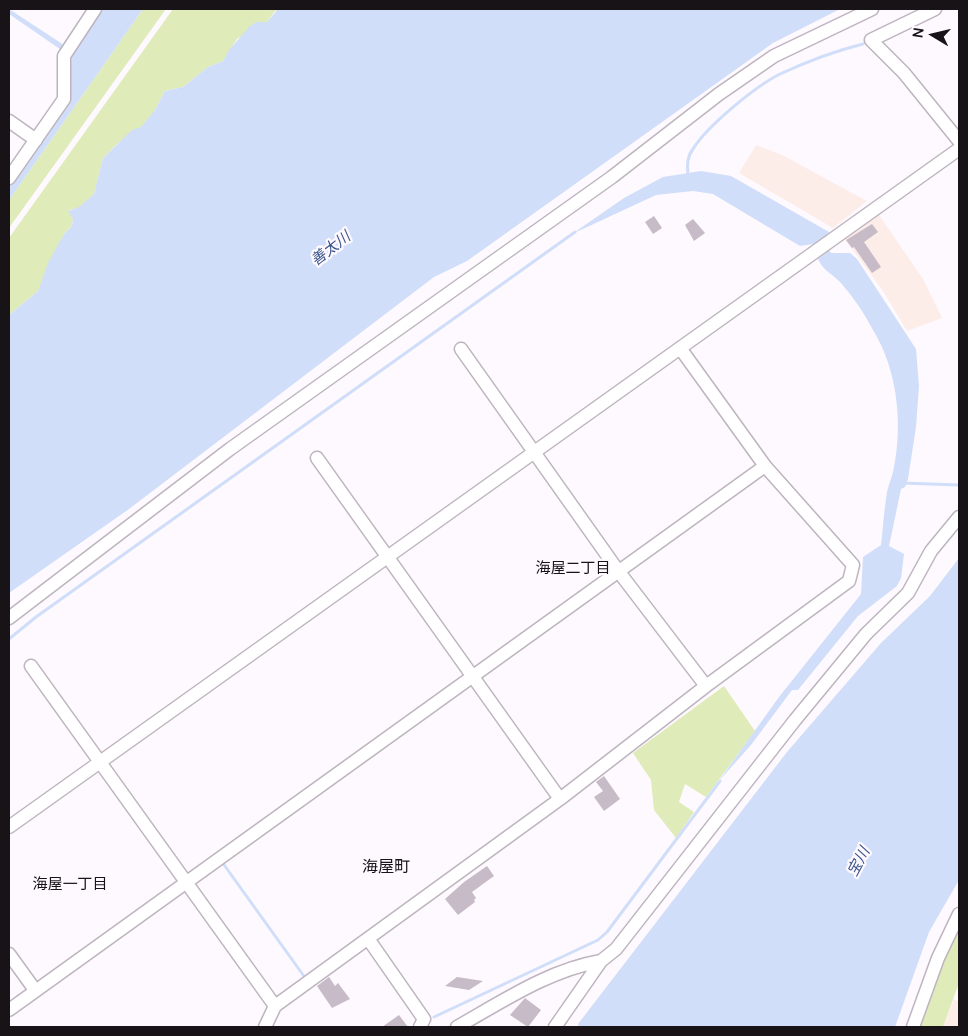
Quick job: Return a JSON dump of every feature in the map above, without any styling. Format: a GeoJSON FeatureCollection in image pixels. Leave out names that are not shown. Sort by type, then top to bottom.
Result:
{"type":"FeatureCollection","features":[{"type":"Feature","properties":{"kind":"street"},"geometry":{"type":"LineString","coordinates":[[9,178],[64,100],[64,56],[95,9]]}},
{"type":"Feature","properties":{"kind":"street"},"geometry":{"type":"LineString","coordinates":[[9,618],[230,449],[612,177],[719,94],[774,56],[872,9]]}},
{"type":"Feature","properties":{"kind":"street"},"geometry":{"type":"LineString","coordinates":[[935,9],[871,40],[904,73],[959,141]]}},
{"type":"Feature","properties":{"kind":"street"},"geometry":{"type":"LineString","coordinates":[[9,121],[36,140]]}},
{"type":"Feature","properties":{"kind":"street"},"geometry":{"type":"LineString","coordinates":[[9,827],[959,149]]}},
{"type":"Feature","properties":{"kind":"street"},"geometry":{"type":"LineString","coordinates":[[265,1027],[275,1006],[369,940],[560,799],[706,686],[849,581],[853,565],[765,466],[680,348]]}},
{"type":"Feature","properties":{"kind":"street"},"geometry":{"type":"LineString","coordinates":[[461,349],[619,572],[706,686]]}},
{"type":"Feature","properties":{"kind":"street"},"geometry":{"type":"LineString","coordinates":[[318,458],[560,799]]}},
{"type":"Feature","properties":{"kind":"street"},"geometry":{"type":"LineString","coordinates":[[9,1010],[765,466]]}},
{"type":"Feature","properties":{"kind":"street"},"geometry":{"type":"LineString","coordinates":[[555,1027],[601,961],[616,949],[789,728],[866,634],[908,593],[931,552],[959,517]]}},
{"type":"Feature","properties":{"kind":"street"},"geometry":{"type":"LineString","coordinates":[[31,666],[188,882],[275,1006]]}},
{"type":"Feature","properties":{"kind":"street"},"geometry":{"type":"LineString","coordinates":[[913,1027],[938,958],[959,914]]}},
{"type":"Feature","properties":{"kind":"street"},"geometry":{"type":"LineString","coordinates":[[369,940],[424,1019],[420,1027]]}},
{"type":"Feature","properties":{"kind":"street"},"geometry":{"type":"LineString","coordinates":[[9,954],[35,990]]}},
{"type":"Feature","properties":{"kind":"street"},"geometry":{"type":"LineString","coordinates":[[457,1027],[529,986],[582,964],[601,961]]}},
{"type":"Feature","properties":{"kind":"shaded area"},"geometry":{"type":"Polygon","coordinates":[[[756,145],[782,155],[867,201],[833,228],[739,173],[756,145]]]}},
{"type":"Feature","properties":{"kind":"shaded area"},"geometry":{"type":"Polygon","coordinates":[[[877,212],[923,279],[942,318],[907,331],[883,291],[844,238],[877,212]]]}},
{"type":"Feature","properties":{"kind":"shaded area"},"geometry":{"type":"Polygon","coordinates":[[[954,999],[959,1002],[959,1027],[943,1027],[954,999]]]}},
{"type":"Feature","properties":{"kind":"green space"},"geometry":{"type":"Polygon","coordinates":[[[143,9],[166,9],[9,228],[9,200],[143,9]]]}},
{"type":"Feature","properties":{"kind":"green space"},"geometry":{"type":"Polygon","coordinates":[[[173,9],[288,9],[275,11],[267,22],[237,39],[223,61],[208,67],[183,87],[165,91],[155,110],[141,128],[117,144],[103,158],[94,194],[79,208],[69,210],[73,219],[72,226],[64,234],[38,291],[9,315],[9,238],[173,9]]]}},
{"type":"Feature","properties":{"kind":"green space"},"geometry":{"type":"Polygon","coordinates":[[[724,686],[755,731],[706,797],[685,784],[679,802],[694,812],[676,838],[654,810],[651,780],[633,753],[724,686]]]}},
{"type":"Feature","properties":{"kind":"green space"},"geometry":{"type":"Polygon","coordinates":[[[959,921],[959,983],[943,1027],[917,1027],[959,921]]]}},
{"type":"Feature","properties":{"kind":"water"},"geometry":{"type":"Polygon","coordinates":[[[9,9],[73,51],[101,9],[143,9],[9,200],[9,187],[71,101],[70,56],[9,14],[9,9]]]}},
{"type":"Feature","properties":{"kind":"water","name":"善太川"},"geometry":{"type":"Polygon","coordinates":[[[278,9],[840,9],[773,43],[467,261],[434,277],[129,509],[9,593],[9,315],[38,291],[48,263],[64,234],[72,226],[73,219],[68,211],[79,207],[94,194],[103,158],[132,130],[141,127],[155,110],[165,91],[183,87],[208,67],[223,61],[229,50],[250,26],[257,22],[267,22],[278,9]]]}},
{"type":"Feature","properties":{"kind":"water"},"geometry":{"type":"Polygon","coordinates":[[[701,171],[731,176],[829,232],[823,240],[831,253],[850,253],[857,259],[916,349],[919,386],[916,427],[908,479],[905,487],[901,489],[889,546],[904,554],[901,578],[897,586],[858,616],[798,690],[792,690],[751,745],[718,782],[779,697],[861,594],[863,557],[881,545],[887,492],[897,450],[898,414],[893,379],[881,345],[854,300],[841,283],[820,263],[818,259],[827,252],[820,243],[800,246],[713,194],[693,191],[656,195],[572,234],[624,198],[663,177],[701,171]]]}},
{"type":"Feature","properties":{"kind":"water","name":"宝川"},"geometry":{"type":"Polygon","coordinates":[[[959,558],[959,880],[929,932],[895,1027],[579,1027],[578,1024],[787,752],[881,643],[930,596],[959,558]]]}},
{"type":"Feature","properties":{"kind":"building"},"geometry":{"type":"Polygon","coordinates":[[[654,216],[662,228],[653,234],[645,222],[654,216]]]}},
{"type":"Feature","properties":{"kind":"building"},"geometry":{"type":"Polygon","coordinates":[[[693,219],[705,233],[694,241],[685,225],[693,219]]]}},
{"type":"Feature","properties":{"kind":"building"},"geometry":{"type":"Polygon","coordinates":[[[872,224],[878,232],[864,242],[881,267],[872,273],[854,247],[852,248],[846,240],[872,224]]]}},
{"type":"Feature","properties":{"kind":"building"},"geometry":{"type":"Polygon","coordinates":[[[604,776],[620,799],[604,811],[594,797],[603,791],[596,782],[604,776]]]}},
{"type":"Feature","properties":{"kind":"building"},"geometry":{"type":"Polygon","coordinates":[[[487,866],[494,876],[472,892],[476,898],[475,902],[458,915],[445,899],[464,882],[487,866]]]}},
{"type":"Feature","properties":{"kind":"building"},"geometry":{"type":"Polygon","coordinates":[[[329,977],[335,986],[338,983],[350,999],[332,1008],[317,986],[329,977]]]}},
{"type":"Feature","properties":{"kind":"building"},"geometry":{"type":"Polygon","coordinates":[[[457,977],[483,981],[469,990],[445,986],[457,977]]]}},
{"type":"Feature","properties":{"kind":"building"},"geometry":{"type":"Polygon","coordinates":[[[525,998],[541,1010],[528,1027],[510,1015],[525,998]]]}},
{"type":"Feature","properties":{"kind":"building"},"geometry":{"type":"Polygon","coordinates":[[[399,1015],[408,1027],[382,1027],[399,1015]]]}},
{"type":"Feature","properties":{"kind":"waterway"},"geometry":{"type":"LineString","coordinates":[[688,174],[690,155],[700,140],[720,118],[758,88],[780,74],[800,65],[831,53],[863,44]]}},
{"type":"Feature","properties":{"kind":"waterway"},"geometry":{"type":"LineString","coordinates":[[9,639],[36,617],[575,232]]}},
{"type":"Feature","properties":{"kind":"waterway"},"geometry":{"type":"LineString","coordinates":[[902,483],[959,485]]}},
{"type":"Feature","properties":{"kind":"waterway"},"geometry":{"type":"LineString","coordinates":[[434,1017],[598,940],[607,932],[720,781]]}},
{"type":"Feature","properties":{"kind":"waterway"},"geometry":{"type":"LineString","coordinates":[[222,862],[306,979]]}},
{"type":"Feature","properties":{"kind":"district","name":"海屋二丁目"},"geometry":{"type":"Point","coordinates":[573,569]}},
{"type":"Feature","properties":{"kind":"district","name":"海屋町"},"geometry":{"type":"Point","coordinates":[386,868]}},
{"type":"Feature","properties":{"kind":"district","name":"海屋一丁目"},"geometry":{"type":"Point","coordinates":[70,885]}}]}
